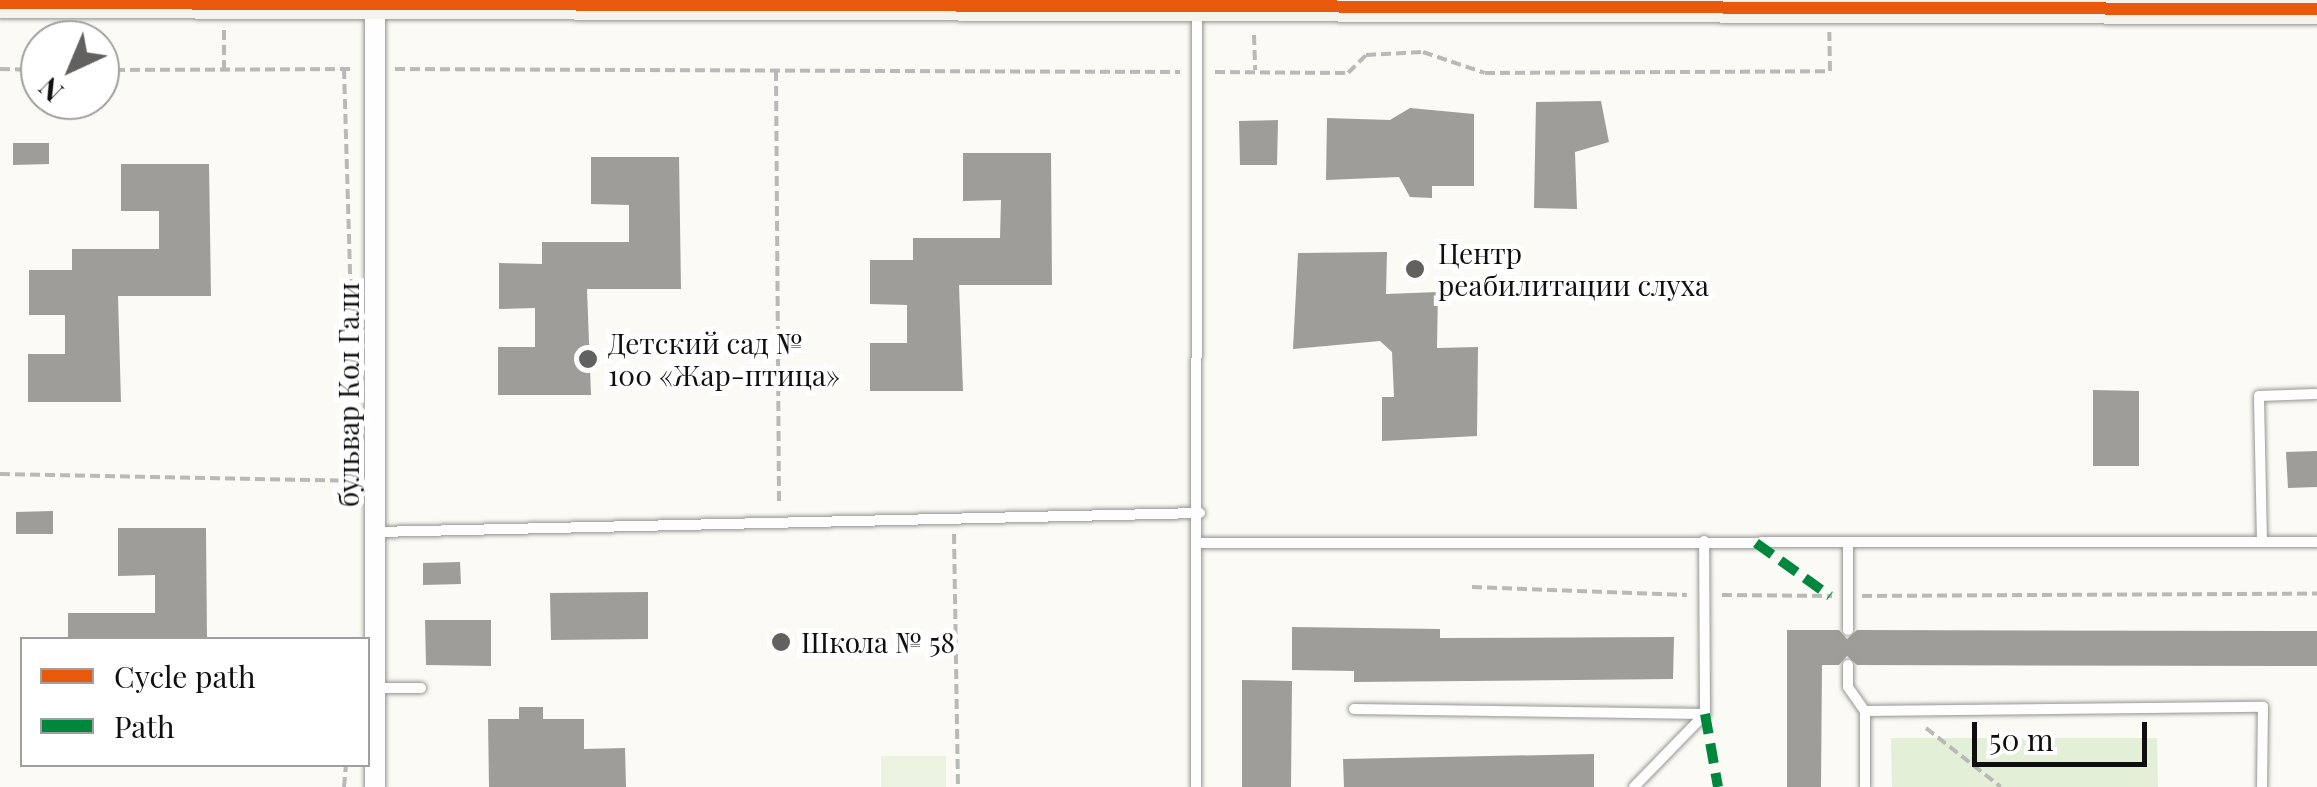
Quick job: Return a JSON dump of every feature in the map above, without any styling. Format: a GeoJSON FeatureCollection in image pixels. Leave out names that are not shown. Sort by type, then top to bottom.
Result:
{"type":"FeatureCollection","features":[{"type":"Feature","properties":{"kind":"street"},"geometry":{"type":"LineString","coordinates":[[0,4],[963,2],[1828,9],[2014,4],[2317,10]]}},
{"type":"Feature","properties":{"kind":"street","name":"бульвар Кол Гали"},"geometry":{"type":"LineString","coordinates":[[374,3],[376,787]]}},
{"type":"Feature","properties":{"kind":"lane"},"geometry":{"type":"LineString","coordinates":[[1196,3],[1200,72],[1196,787]]}},
{"type":"Feature","properties":{"kind":"lane"},"geometry":{"type":"LineString","coordinates":[[2262,542],[2259,396],[2315,394]]}},
{"type":"Feature","properties":{"kind":"lane"},"geometry":{"type":"LineString","coordinates":[[376,532],[1200,513]]}},
{"type":"Feature","properties":{"kind":"lane"},"geometry":{"type":"LineString","coordinates":[[1634,787],[1705,714],[1704,541]]}},
{"type":"Feature","properties":{"kind":"lane"},"geometry":{"type":"LineString","coordinates":[[1198,542],[2317,542]]}},
{"type":"Feature","properties":{"kind":"lane"},"geometry":{"type":"LineString","coordinates":[[1848,544],[1848,630]]}},
{"type":"Feature","properties":{"kind":"lane"},"geometry":{"type":"LineString","coordinates":[[1848,665],[1848,686],[1866,710],[1865,787]]}},
{"type":"Feature","properties":{"kind":"lane"},"geometry":{"type":"LineString","coordinates":[[376,688],[421,688]]}},
{"type":"Feature","properties":{"kind":"lane"},"geometry":{"type":"LineString","coordinates":[[1866,710],[2264,706],[2262,787]]}},
{"type":"Feature","properties":{"kind":"lane"},"geometry":{"type":"LineString","coordinates":[[1354,709],[1705,714]]}},
{"type":"Feature","properties":{"kind":"path"},"geometry":{"type":"LineString","coordinates":[[224,3],[224,70]]}},
{"type":"Feature","properties":{"kind":"path"},"geometry":{"type":"LineString","coordinates":[[1254,5],[1255,71]]}},
{"type":"Feature","properties":{"kind":"path"},"geometry":{"type":"LineString","coordinates":[[120,70],[1348,72],[1366,54],[1423,52],[1485,73],[1830,72],[1828,9]]}},
{"type":"Feature","properties":{"kind":"path"},"geometry":{"type":"LineString","coordinates":[[776,71],[779,523]]}},
{"type":"Feature","properties":{"kind":"path"},"geometry":{"type":"LineString","coordinates":[[0,474],[361,481]]}},
{"type":"Feature","properties":{"kind":"path"},"geometry":{"type":"LineString","coordinates":[[954,519],[958,787]]}},
{"type":"Feature","properties":{"kind":"path"},"geometry":{"type":"LineString","coordinates":[[1472,587],[1704,595],[2317,594]]}},
{"type":"Feature","properties":{"kind":"path"},"geometry":{"type":"LineString","coordinates":[[1903,710],[2001,787]]}},
{"type":"Feature","properties":{"kind":"green space"},"geometry":{"type":"Polygon","coordinates":[[[1891,738],[2157,738],[2158,787],[1892,787],[1891,738]]]}},
{"type":"Feature","properties":{"kind":"green space"},"geometry":{"type":"Polygon","coordinates":[[[881,756],[946,756],[946,787],[881,787],[881,756]]]}},
{"type":"Feature","properties":{"kind":"building"},"geometry":{"type":"Polygon","coordinates":[[[1601,101],[1609,142],[1575,152],[1577,209],[1534,208],[1536,102],[1601,101]]]}},
{"type":"Feature","properties":{"kind":"building"},"geometry":{"type":"Polygon","coordinates":[[[1410,108],[1474,114],[1474,186],[1432,186],[1432,198],[1410,197],[1399,177],[1326,180],[1327,118],[1390,120],[1410,108]]]}},
{"type":"Feature","properties":{"kind":"building"},"geometry":{"type":"Polygon","coordinates":[[[1278,120],[1277,165],[1240,165],[1239,121],[1278,120]]]}},
{"type":"Feature","properties":{"kind":"building"},"geometry":{"type":"Polygon","coordinates":[[[13,143],[49,143],[49,164],[13,165],[13,143]]]}},
{"type":"Feature","properties":{"kind":"building"},"geometry":{"type":"Polygon","coordinates":[[[963,153],[1051,153],[1052,285],[959,285],[963,391],[870,391],[870,343],[907,343],[907,305],[870,304],[870,260],[913,260],[913,238],[1000,238],[1001,200],[963,201],[963,153]]]}},
{"type":"Feature","properties":{"kind":"building"},"geometry":{"type":"Polygon","coordinates":[[[591,157],[679,157],[681,289],[587,289],[591,395],[498,395],[498,347],[535,347],[535,308],[499,309],[499,263],[542,264],[542,242],[629,242],[629,205],[591,204],[591,157]]]}},
{"type":"Feature","properties":{"kind":"building"},"geometry":{"type":"Polygon","coordinates":[[[121,164],[209,164],[211,296],[118,296],[121,402],[28,402],[28,354],[65,354],[65,315],[29,315],[29,270],[72,270],[72,249],[159,249],[159,211],[121,211],[121,164]]]}},
{"type":"Feature","properties":{"kind":"building"},"geometry":{"type":"Polygon","coordinates":[[[1387,252],[1386,294],[1438,292],[1437,348],[1478,347],[1477,436],[1382,441],[1382,397],[1394,397],[1392,352],[1380,341],[1293,349],[1298,253],[1387,252]]]}},
{"type":"Feature","properties":{"kind":"building"},"geometry":{"type":"Polygon","coordinates":[[[2093,390],[2139,391],[2139,466],[2093,466],[2093,390]]]}},
{"type":"Feature","properties":{"kind":"building"},"geometry":{"type":"Polygon","coordinates":[[[2317,451],[2317,487],[2288,488],[2286,452],[2317,451]]]}},
{"type":"Feature","properties":{"kind":"building"},"geometry":{"type":"Polygon","coordinates":[[[53,511],[53,534],[16,534],[16,512],[53,511]]]}},
{"type":"Feature","properties":{"kind":"building"},"geometry":{"type":"Polygon","coordinates":[[[118,528],[206,528],[207,637],[68,637],[68,613],[155,613],[155,575],[118,576],[118,528]]]}},
{"type":"Feature","properties":{"kind":"building"},"geometry":{"type":"Polygon","coordinates":[[[460,562],[461,584],[423,585],[423,563],[460,562]]]}},
{"type":"Feature","properties":{"kind":"building"},"geometry":{"type":"Polygon","coordinates":[[[648,592],[648,639],[551,640],[550,593],[648,592]]]}},
{"type":"Feature","properties":{"kind":"building"},"geometry":{"type":"Polygon","coordinates":[[[425,620],[491,620],[491,666],[426,665],[425,620]]]}},
{"type":"Feature","properties":{"kind":"building"},"geometry":{"type":"Polygon","coordinates":[[[1292,627],[1440,629],[1440,638],[1674,637],[1673,679],[1354,682],[1354,671],[1292,670],[1292,627]]]}},
{"type":"Feature","properties":{"kind":"building"},"geometry":{"type":"Polygon","coordinates":[[[1787,630],[1839,630],[1847,639],[1857,630],[2317,631],[2317,666],[1857,665],[1847,656],[1839,665],[1822,665],[1821,787],[1787,787],[1787,630]]]}},
{"type":"Feature","properties":{"kind":"building"},"geometry":{"type":"Polygon","coordinates":[[[1242,680],[1292,681],[1291,787],[1242,787],[1242,680]]]}},
{"type":"Feature","properties":{"kind":"building"},"geometry":{"type":"Polygon","coordinates":[[[519,707],[543,707],[543,719],[584,719],[584,749],[625,748],[626,787],[489,787],[488,719],[519,719],[519,707]]]}},
{"type":"Feature","properties":{"kind":"building"},"geometry":{"type":"Polygon","coordinates":[[[1594,754],[1594,787],[1344,787],[1343,759],[1594,754]]]}},
{"type":"Feature","properties":{"kind":"marked path"},"geometry":{"type":"LineString","coordinates":[[1756,543],[1830,596]]}},
{"type":"Feature","properties":{"kind":"marked path"},"geometry":{"type":"LineString","coordinates":[[1705,714],[1718,787]]}},
{"type":"Feature","properties":{"kind":"cycle path"},"geometry":{"type":"LineString","coordinates":[[0,3],[2317,9]]}},
{"type":"Feature","properties":{"kind":"place","name":"Центр реабилитации слуха"},"geometry":{"type":"Point","coordinates":[1415,269]}},
{"type":"Feature","properties":{"kind":"place","name":"Детский сад № 100 «Жар-птица»"},"geometry":{"type":"Point","coordinates":[588,359]}},
{"type":"Feature","properties":{"kind":"place","name":"Школа № 58"},"geometry":{"type":"Point","coordinates":[781,642]}}]}
